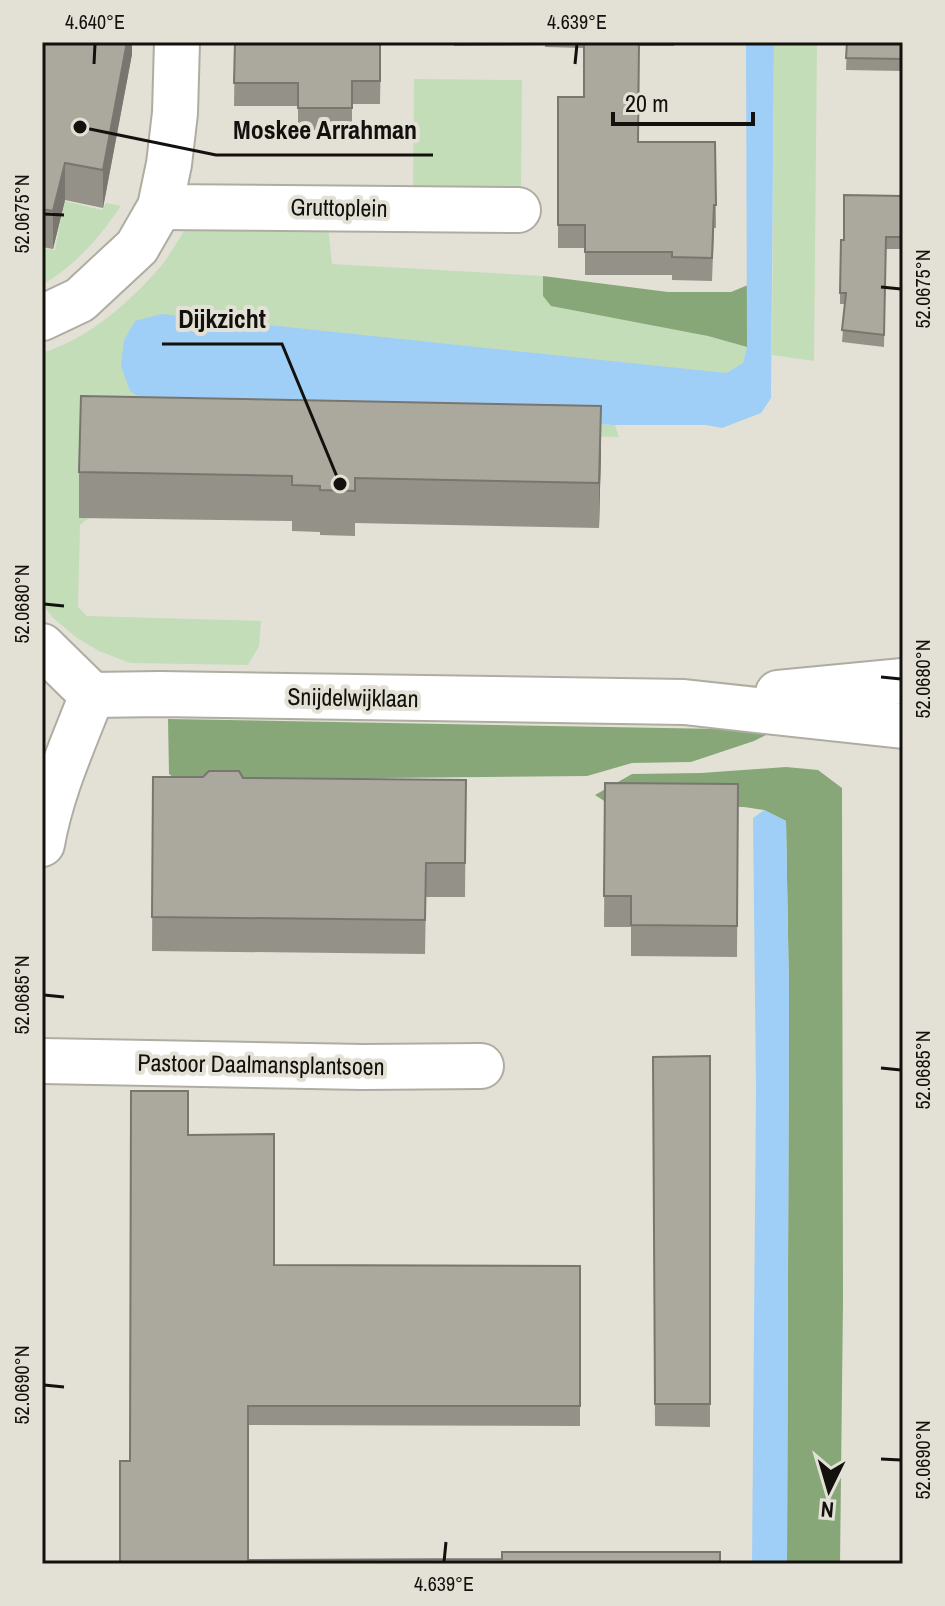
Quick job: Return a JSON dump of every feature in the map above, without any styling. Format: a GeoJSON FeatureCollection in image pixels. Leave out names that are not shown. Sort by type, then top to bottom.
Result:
{"type":"FeatureCollection","features":[{"type":"Feature","properties":{"kind":"street"},"geometry":{"type":"LineString","coordinates":[[42,318],[80,300],[137,247],[160,207],[175,113],[177,42]]}},
{"type":"Feature","properties":{"kind":"street","name":"Gruttoplein"},"geometry":{"type":"LineString","coordinates":[[160,207],[518,210]]}},
{"type":"Feature","properties":{"kind":"street"},"geometry":{"type":"LineString","coordinates":[[42,646],[92,695],[60,775],[42,844]]}},
{"type":"Feature","properties":{"kind":"street","name":"Snijdelwijklaan"},"geometry":{"type":"LineString","coordinates":[[684,702],[903,681]]}},
{"type":"Feature","properties":{"kind":"street","name":"Snijdelwijklaan"},"geometry":{"type":"LineString","coordinates":[[92,695],[684,702],[903,726]]}},
{"type":"Feature","properties":{"kind":"street","name":"Pastoor Daalmansplantsoen"},"geometry":{"type":"LineString","coordinates":[[42,1061],[481,1066]]}},
{"type":"Feature","properties":{"kind":"green space"},"geometry":{"type":"Polygon","coordinates":[[[774,42],[817,42],[814,361],[772,355],[774,42]]]}},
{"type":"Feature","properties":{"kind":"green space"},"geometry":{"type":"Polygon","coordinates":[[[414,79],[522,80],[521,188],[413,187],[414,79]]]}},
{"type":"Feature","properties":{"kind":"green space"},"geometry":{"type":"Polygon","coordinates":[[[64,201],[102,210],[106,203],[121,206],[86,250],[42,285],[42,248],[55,250],[64,201]]]}},
{"type":"Feature","properties":{"kind":"green space"},"geometry":{"type":"Polygon","coordinates":[[[188,224],[328,225],[332,264],[543,276],[543,296],[747,347],[743,363],[726,373],[149,403],[615,425],[619,437],[91,424],[90,517],[80,525],[78,607],[87,616],[261,621],[259,646],[248,665],[130,663],[77,638],[42,604],[42,353],[77,338],[125,303],[165,261],[188,224]]]}},
{"type":"Feature","properties":{"kind":"green space"},"geometry":{"type":"Polygon","coordinates":[[[543,276],[668,292],[731,292],[748,285],[747,347],[708,336],[551,306],[543,296],[543,276]]]}},
{"type":"Feature","properties":{"kind":"green space"},"geometry":{"type":"Polygon","coordinates":[[[168,719],[776,730],[754,741],[691,762],[632,763],[587,776],[177,780],[169,774],[168,719]]]}},
{"type":"Feature","properties":{"kind":"green space"},"geometry":{"type":"Polygon","coordinates":[[[786,767],[818,770],[842,788],[840,1564],[787,1564],[789,993],[786,821],[764,810],[744,807],[612,806],[595,795],[632,774],[786,767]]]}},
{"type":"Feature","properties":{"kind":"water"},"geometry":{"type":"Polygon","coordinates":[[[746,42],[774,42],[771,398],[761,413],[722,428],[706,425],[615,425],[149,403],[130,391],[121,366],[124,340],[135,321],[162,314],[726,373],[743,363],[747,347],[746,42]]]}},
{"type":"Feature","properties":{"kind":"water"},"geometry":{"type":"Polygon","coordinates":[[[764,810],[786,821],[789,993],[787,1564],[752,1564],[756,1090],[753,818],[764,810]]]}},
{"type":"Feature","properties":{"kind":"building"},"geometry":{"type":"Polygon","coordinates":[[[42,42],[127,42],[103,170],[65,163],[53,211],[42,209],[42,42]]]}},
{"type":"Feature","properties":{"kind":"building"},"geometry":{"type":"Polygon","coordinates":[[[235,42],[380,42],[380,81],[352,81],[352,108],[298,108],[298,83],[234,83],[235,42]]]}},
{"type":"Feature","properties":{"kind":"building"},"geometry":{"type":"Polygon","coordinates":[[[584,42],[639,42],[638,142],[715,142],[716,205],[712,258],[672,257],[672,252],[585,252],[585,225],[558,225],[558,97],[584,97],[584,42]]]}},
{"type":"Feature","properties":{"kind":"building"},"geometry":{"type":"Polygon","coordinates":[[[847,42],[903,42],[903,59],[846,58],[847,42]]]}},
{"type":"Feature","properties":{"kind":"building"},"geometry":{"type":"Polygon","coordinates":[[[844,195],[902,196],[902,237],[886,237],[884,335],[842,330],[846,293],[840,293],[844,195]]]}},
{"type":"Feature","properties":{"kind":"building"},"geometry":{"type":"Polygon","coordinates":[[[81,396],[601,406],[599,483],[355,478],[355,491],[292,485],[292,476],[79,472],[81,396]]]}},
{"type":"Feature","properties":{"kind":"building"},"geometry":{"type":"Polygon","coordinates":[[[209,771],[239,771],[243,778],[466,780],[465,863],[426,863],[425,920],[152,917],[153,777],[203,777],[209,771]]]}},
{"type":"Feature","properties":{"kind":"building"},"geometry":{"type":"Polygon","coordinates":[[[605,783],[738,784],[737,926],[631,925],[631,896],[604,896],[605,783]]]}},
{"type":"Feature","properties":{"kind":"building"},"geometry":{"type":"Polygon","coordinates":[[[710,1056],[710,1404],[655,1404],[653,1057],[710,1056]]]}},
{"type":"Feature","properties":{"kind":"building"},"geometry":{"type":"Polygon","coordinates":[[[131,1091],[188,1091],[188,1135],[274,1134],[274,1265],[580,1266],[580,1406],[248,1406],[248,1560],[502,1559],[502,1552],[720,1552],[720,1564],[120,1564],[120,1461],[130,1461],[131,1091]]]}},
{"type":"Feature","properties":{"kind":"place","name":"Moskee Arrahman"},"geometry":{"type":"Point","coordinates":[80,127]}},
{"type":"Feature","properties":{"kind":"place","name":"Dijkzicht"},"geometry":{"type":"Point","coordinates":[340,484]}}]}
